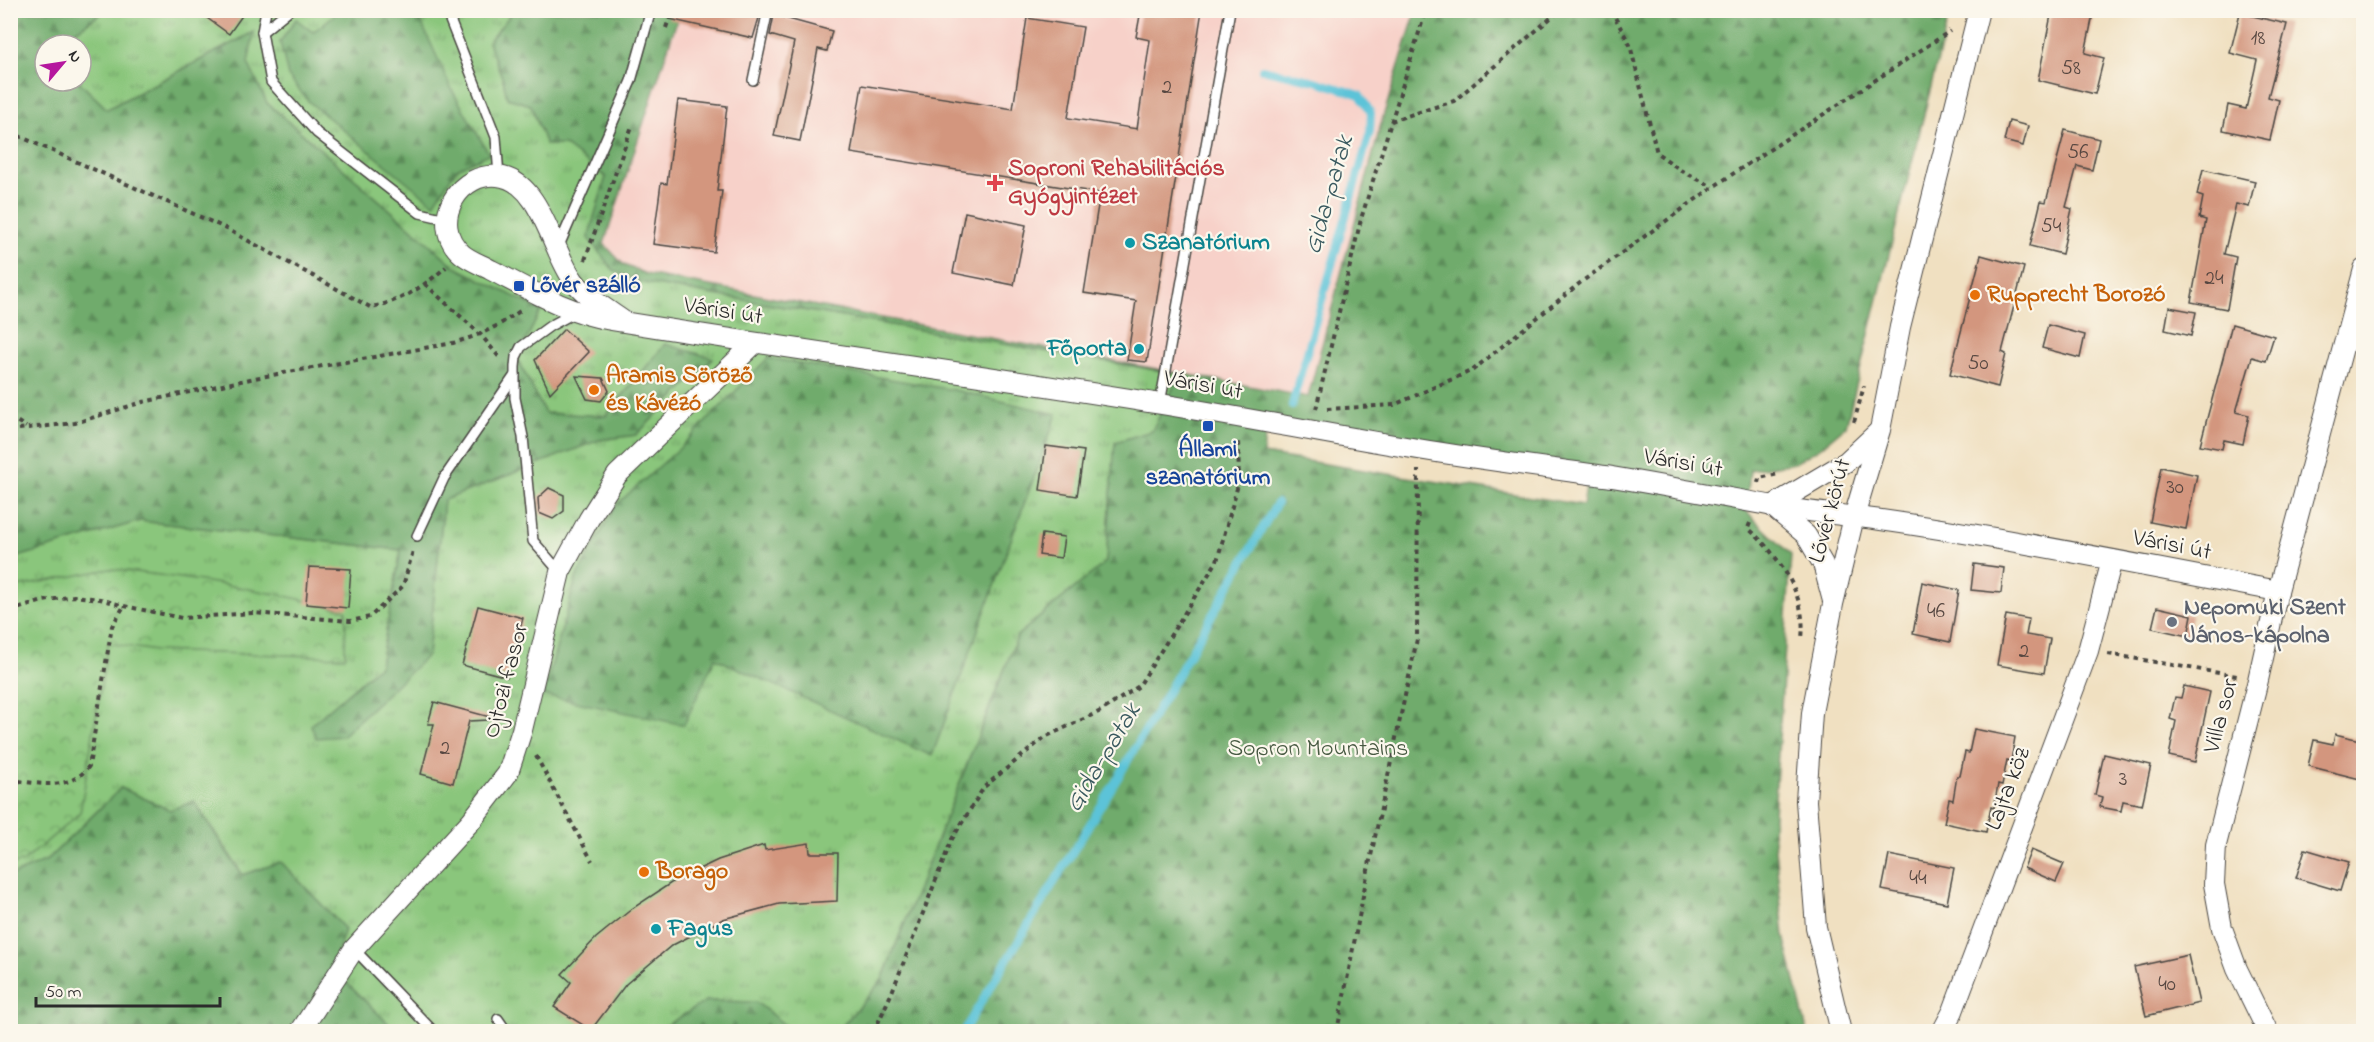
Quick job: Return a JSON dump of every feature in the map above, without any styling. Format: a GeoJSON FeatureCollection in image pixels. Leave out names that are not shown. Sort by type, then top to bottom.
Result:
{"type":"FeatureCollection","features":[{"type":"Feature","properties":{"kind":"street","name":"Lővér körút"},"geometry":{"type":"LineString","coordinates":[[1841,1032],[1816,927],[1806,801],[1812,713],[1833,604],[1854,517],[1880,430],[1900,327],[1979,10]]}},
{"type":"Feature","properties":{"kind":"street"},"geometry":{"type":"LineString","coordinates":[[447,219],[452,199],[463,186],[475,178],[500,176]]}},
{"type":"Feature","properties":{"kind":"street","name":"Várisi út"},"geometry":{"type":"LineString","coordinates":[[500,176],[525,189],[536,205],[575,282],[596,302],[625,322]]}},
{"type":"Feature","properties":{"kind":"street","name":"Várisi út"},"geometry":{"type":"LineString","coordinates":[[447,219],[450,236],[460,253],[545,298],[577,311],[625,322],[1160,404],[1418,449],[1618,478],[2278,591]]}},
{"type":"Feature","properties":{"kind":"street","name":"Villa sor"},"geometry":{"type":"LineString","coordinates":[[2268,1032],[2237,969],[2222,928],[2214,884],[2216,845],[2278,591],[2364,269]]}},
{"type":"Feature","properties":{"kind":"street","name":"Ojtozi fasor"},"geometry":{"type":"LineString","coordinates":[[300,1032],[354,949],[477,813],[508,773],[522,730],[560,572],[589,519],[617,475],[754,343]]}},
{"type":"Feature","properties":{"kind":"street"},"geometry":{"type":"LineString","coordinates":[[1833,604],[1823,564],[1806,535],[1772,506],[1846,462],[1880,430]]}},
{"type":"Feature","properties":{"kind":"street","name":"Lajta köz"},"geometry":{"type":"LineString","coordinates":[[1942,1032],[1953,1011],[2088,651],[2112,561]]}},
{"type":"Feature","properties":{"kind":"lane"},"geometry":{"type":"LineString","coordinates":[[266,10],[262,32],[271,82],[317,133],[420,213],[447,219]]}},
{"type":"Feature","properties":{"kind":"lane"},"geometry":{"type":"LineString","coordinates":[[262,32],[289,10]]}},
{"type":"Feature","properties":{"kind":"lane"},"geometry":{"type":"LineString","coordinates":[[446,10],[496,137],[500,176]]}},
{"type":"Feature","properties":{"kind":"lane"},"geometry":{"type":"LineString","coordinates":[[557,250],[631,81],[651,10]]}},
{"type":"Feature","properties":{"kind":"lane"},"geometry":{"type":"LineString","coordinates":[[753,80],[768,10]]}},
{"type":"Feature","properties":{"kind":"lane"},"geometry":{"type":"LineString","coordinates":[[1160,404],[1230,10]]}},
{"type":"Feature","properties":{"kind":"lane"},"geometry":{"type":"LineString","coordinates":[[560,572],[533,541],[523,437],[516,398],[516,357],[521,347],[550,326],[577,311]]}},
{"type":"Feature","properties":{"kind":"lane"},"geometry":{"type":"LineString","coordinates":[[417,536],[444,478],[515,375]]}},
{"type":"Feature","properties":{"kind":"lane"},"geometry":{"type":"LineString","coordinates":[[354,949],[434,1032]]}},
{"type":"Feature","properties":{"kind":"lane"},"geometry":{"type":"LineString","coordinates":[[498,1019],[507,1032]]}},
{"type":"Feature","properties":{"kind":"path"},"geometry":{"type":"LineString","coordinates":[[664,33],[672,10]]}},
{"type":"Feature","properties":{"kind":"path"},"geometry":{"type":"LineString","coordinates":[[1310,430],[1361,219],[1426,10]]}},
{"type":"Feature","properties":{"kind":"path"},"geometry":{"type":"LineString","coordinates":[[1391,122],[1454,101],[1560,10]]}},
{"type":"Feature","properties":{"kind":"path"},"geometry":{"type":"LineString","coordinates":[[1611,10],[1630,45],[1657,153],[1682,171],[1713,187]]}},
{"type":"Feature","properties":{"kind":"path"},"geometry":{"type":"LineString","coordinates":[[1316,410],[1394,405],[1473,370],[1580,283],[1713,187],[1950,31],[1975,31]]}},
{"type":"Feature","properties":{"kind":"path"},"geometry":{"type":"LineString","coordinates":[[575,282],[589,253],[634,121]]}},
{"type":"Feature","properties":{"kind":"path"},"geometry":{"type":"LineString","coordinates":[[10,132],[223,227],[370,308],[390,304],[424,284],[481,336]]}},
{"type":"Feature","properties":{"kind":"path"},"geometry":{"type":"LineString","coordinates":[[10,430],[75,423],[143,402],[244,380],[453,343],[481,336],[521,310],[545,298]]}},
{"type":"Feature","properties":{"kind":"path"},"geometry":{"type":"LineString","coordinates":[[10,417],[27,428]]}},
{"type":"Feature","properties":{"kind":"path"},"geometry":{"type":"LineString","coordinates":[[874,1032],[952,839],[984,787],[1045,737],[1103,710],[1138,686],[1217,561],[1239,481],[1238,428]]}},
{"type":"Feature","properties":{"kind":"path"},"geometry":{"type":"LineString","coordinates":[[1337,1032],[1368,870],[1417,639],[1418,449]]}},
{"type":"Feature","properties":{"kind":"path"},"geometry":{"type":"LineString","coordinates":[[10,611],[43,601],[74,596],[100,598],[124,606],[182,618],[253,613],[350,621],[370,616],[403,586],[417,536]]}},
{"type":"Feature","properties":{"kind":"path"},"geometry":{"type":"LineString","coordinates":[[10,780],[59,786],[76,778],[89,766],[112,626],[124,606]]}},
{"type":"Feature","properties":{"kind":"path"},"geometry":{"type":"LineString","coordinates":[[2088,651],[2258,680]]}},
{"type":"Feature","properties":{"kind":"path"},"geometry":{"type":"LineString","coordinates":[[522,730],[592,861]]}},
{"type":"Feature","properties":{"kind":"shaded area","name":"Soproni Rehabilitációs Gyógyintézet"},"geometry":{"type":"Polygon","coordinates":[[[680,11],[1416,11],[1382,120],[1309,397],[646,274],[624,265],[604,245],[680,11]]]}},
{"type":"Feature","properties":{"kind":"green space"},"geometry":{"type":"Polygon","coordinates":[[[11,11],[100,11],[101,13],[72,33],[33,33],[33,93],[90,93],[107,109],[254,32],[248,63],[267,103],[457,268],[541,310],[517,358],[545,413],[606,416],[665,344],[713,358],[636,435],[599,440],[444,500],[428,655],[342,736],[316,738],[311,725],[380,665],[401,550],[140,521],[11,559],[11,11]]]}},
{"type":"Feature","properties":{"kind":"green space"},"geometry":{"type":"Polygon","coordinates":[[[100,11],[510,11],[508,18],[488,42],[503,79],[507,98],[531,105],[546,145],[564,145],[606,177],[588,238],[638,282],[1180,374],[1152,431],[1115,442],[1106,562],[1018,635],[882,980],[838,1031],[792,1031],[756,1002],[707,1001],[657,1031],[396,1031],[332,969],[345,929],[281,862],[243,875],[194,801],[171,811],[121,788],[47,860],[11,876],[11,559],[140,521],[401,550],[380,665],[312,725],[428,655],[444,500],[599,440],[636,435],[712,358],[665,344],[606,416],[545,413],[517,358],[541,310],[457,268],[267,103],[248,63],[253,32],[107,109],[90,93],[93,93],[93,33],[73,33],[101,14],[100,11]]]}},
{"type":"Feature","properties":{"kind":"green space"},"geometry":{"type":"Polygon","coordinates":[[[339,11],[416,11],[452,90],[489,154],[456,169],[434,204],[308,101],[288,76],[280,42],[296,19],[313,32],[339,11]]]}},
{"type":"Feature","properties":{"kind":"green space","name":"Sopron Mountains"},"geometry":{"type":"Polygon","coordinates":[[[510,11],[680,11],[604,244],[624,265],[646,274],[1308,397],[1382,120],[1416,11],[1950,11],[1846,426],[1820,448],[1795,463],[1750,470],[1746,511],[1791,555],[1773,830],[1784,936],[1807,1031],[838,1031],[882,980],[1018,635],[1106,562],[1115,442],[1152,431],[1180,374],[638,282],[613,270],[588,238],[606,177],[564,145],[546,145],[531,105],[507,98],[503,79],[488,42],[508,18],[510,11]],[[1266,429],[1263,454],[1583,505],[1587,480],[1266,429]]]}},
{"type":"Feature","properties":{"kind":"green space"},"geometry":{"type":"Polygon","coordinates":[[[768,358],[954,390],[1057,414],[932,756],[715,658],[684,725],[543,695],[577,576],[616,505],[681,447],[768,358]]]}},
{"type":"Feature","properties":{"kind":"green space"},"geometry":{"type":"Polygon","coordinates":[[[110,569],[229,585],[346,610],[345,657],[155,651],[108,643],[80,813],[24,861],[11,865],[11,588],[110,569]]]}},
{"type":"Feature","properties":{"kind":"green space"},"geometry":{"type":"Polygon","coordinates":[[[121,788],[170,810],[194,801],[242,875],[281,862],[345,929],[332,969],[396,1031],[11,1031],[10,876],[47,860],[121,788]]]}},
{"type":"Feature","properties":{"kind":"green space"},"geometry":{"type":"Polygon","coordinates":[[[706,1001],[756,1002],[792,1031],[657,1031],[706,1001]]]}},
{"type":"Feature","properties":{"kind":"building"},"geometry":{"type":"Polygon","coordinates":[[[196,10],[246,10],[229,34],[196,10]]]}},
{"type":"Feature","properties":{"kind":"building"},"geometry":{"type":"Polygon","coordinates":[[[670,10],[761,11],[753,38],[669,19],[670,10]]]}},
{"type":"Feature","properties":{"kind":"building","name":"Szanatórium"},"geometry":{"type":"Polygon","coordinates":[[[1141,10],[1202,10],[1147,362],[1127,360],[1136,301],[1084,293],[1100,193],[851,153],[862,85],[1013,109],[1027,18],[1083,27],[1068,118],[1137,129],[1150,40],[1136,37],[1141,10]]]}},
{"type":"Feature","properties":{"kind":"building"},"geometry":{"type":"Polygon","coordinates":[[[2052,10],[2094,10],[2085,53],[2104,58],[2095,94],[2038,80],[2052,10]]]}},
{"type":"Feature","properties":{"kind":"building"},"geometry":{"type":"Polygon","coordinates":[[[2240,13],[2287,24],[2268,97],[2279,100],[2270,140],[2223,130],[2228,105],[2246,109],[2257,60],[2230,53],[2240,13]]]}},
{"type":"Feature","properties":{"kind":"building"},"geometry":{"type":"Polygon","coordinates":[[[774,15],[832,31],[827,51],[818,49],[800,141],[774,136],[794,42],[770,35],[774,15]]]}},
{"type":"Feature","properties":{"kind":"building"},"geometry":{"type":"Polygon","coordinates":[[[678,100],[727,106],[717,191],[722,191],[714,252],[653,244],[661,183],[667,184],[678,100]]]}},
{"type":"Feature","properties":{"kind":"building"},"geometry":{"type":"Polygon","coordinates":[[[2009,121],[2028,126],[2023,146],[2004,141],[2009,121]]]}},
{"type":"Feature","properties":{"kind":"building"},"geometry":{"type":"Polygon","coordinates":[[[2065,130],[2099,139],[2092,170],[2077,166],[2066,207],[2072,209],[2062,254],[2030,246],[2041,201],[2046,202],[2065,130]]]}},
{"type":"Feature","properties":{"kind":"building"},"geometry":{"type":"Polygon","coordinates":[[[2203,169],[2255,181],[2249,207],[2236,204],[2224,254],[2236,257],[2227,309],[2191,302],[2206,220],[2199,218],[2203,197],[2197,195],[2203,169]]]}},
{"type":"Feature","properties":{"kind":"building"},"geometry":{"type":"Polygon","coordinates":[[[965,212],[1026,225],[1014,285],[953,273],[965,212]]]}},
{"type":"Feature","properties":{"kind":"building"},"geometry":{"type":"Polygon","coordinates":[[[1981,255],[2024,267],[2002,352],[2006,354],[1998,387],[1950,374],[1981,255]]]}},
{"type":"Feature","properties":{"kind":"building"},"geometry":{"type":"Polygon","coordinates":[[[2169,307],[2196,312],[2191,336],[2165,330],[2169,307]]]}},
{"type":"Feature","properties":{"kind":"building"},"geometry":{"type":"Polygon","coordinates":[[[2232,324],[2274,336],[2266,361],[2252,357],[2236,412],[2249,415],[2243,444],[2224,440],[2222,449],[2200,445],[2232,324]]]}},
{"type":"Feature","properties":{"kind":"building"},"geometry":{"type":"Polygon","coordinates":[[[2048,325],[2085,335],[2080,358],[2042,348],[2048,325]]]}},
{"type":"Feature","properties":{"kind":"building"},"geometry":{"type":"Polygon","coordinates":[[[564,329],[589,352],[550,393],[535,360],[564,329]]]}},
{"type":"Feature","properties":{"kind":"building"},"geometry":{"type":"Polygon","coordinates":[[[576,376],[603,378],[609,391],[601,401],[587,399],[576,376]]]}},
{"type":"Feature","properties":{"kind":"building"},"geometry":{"type":"Polygon","coordinates":[[[1046,446],[1084,451],[1077,496],[1040,490],[1046,446]]]}},
{"type":"Feature","properties":{"kind":"building"},"geometry":{"type":"Polygon","coordinates":[[[2161,467],[2197,475],[2186,529],[2150,522],[2161,467]]]}},
{"type":"Feature","properties":{"kind":"building"},"geometry":{"type":"Polygon","coordinates":[[[549,488],[564,495],[564,511],[553,519],[539,513],[538,498],[549,488]]]}},
{"type":"Feature","properties":{"kind":"building"},"geometry":{"type":"Polygon","coordinates":[[[1042,534],[1064,537],[1061,558],[1039,555],[1042,534]]]}},
{"type":"Feature","properties":{"kind":"building"},"geometry":{"type":"Polygon","coordinates":[[[1974,564],[2004,568],[2001,593],[1971,590],[1974,564]]]}},
{"type":"Feature","properties":{"kind":"building"},"geometry":{"type":"Polygon","coordinates":[[[309,567],[351,569],[348,608],[306,604],[309,567]]]}},
{"type":"Feature","properties":{"kind":"building"},"geometry":{"type":"Polygon","coordinates":[[[1922,582],[1959,590],[1950,642],[1913,634],[1922,582]]]}},
{"type":"Feature","properties":{"kind":"building"},"geometry":{"type":"Polygon","coordinates":[[[478,606],[523,618],[507,677],[462,665],[478,606]]]}},
{"type":"Feature","properties":{"kind":"building","name":"Nepomuki Szent János-kápolna"},"geometry":{"type":"Polygon","coordinates":[[[2157,607],[2192,615],[2188,636],[2152,628],[2157,607]]]}},
{"type":"Feature","properties":{"kind":"building"},"geometry":{"type":"Polygon","coordinates":[[[2006,615],[2029,619],[2026,635],[2050,639],[2044,673],[1997,665],[2006,615]]]}},
{"type":"Feature","properties":{"kind":"building"},"geometry":{"type":"Polygon","coordinates":[[[2184,686],[2210,692],[2195,762],[2169,756],[2176,721],[2170,719],[2175,697],[2181,698],[2184,686]]]}},
{"type":"Feature","properties":{"kind":"building"},"geometry":{"type":"Polygon","coordinates":[[[434,702],[490,717],[489,720],[469,721],[453,783],[421,774],[434,724],[428,724],[434,702]]]}},
{"type":"Feature","properties":{"kind":"building"},"geometry":{"type":"Polygon","coordinates":[[[1974,729],[2015,737],[2011,761],[2007,760],[2002,785],[1998,784],[1994,808],[1991,807],[1986,832],[1944,823],[1949,799],[1953,800],[1957,776],[1960,776],[1965,752],[1969,753],[1974,729]]]}},
{"type":"Feature","properties":{"kind":"building"},"geometry":{"type":"Polygon","coordinates":[[[2335,734],[2364,741],[2364,780],[2308,766],[2314,740],[2333,744],[2335,734]]]}},
{"type":"Feature","properties":{"kind":"building"},"geometry":{"type":"Polygon","coordinates":[[[2104,754],[2151,765],[2142,805],[2123,801],[2121,811],[2100,807],[2102,797],[2095,795],[2104,754]]]}},
{"type":"Feature","properties":{"kind":"building","name":"Fagus"},"geometry":{"type":"Polygon","coordinates":[[[809,843],[810,853],[838,853],[837,901],[779,904],[723,919],[671,946],[626,984],[591,1030],[554,1007],[571,982],[562,974],[596,938],[633,908],[674,881],[718,860],[764,845],[765,850],[809,843]]]}},
{"type":"Feature","properties":{"kind":"building"},"geometry":{"type":"Polygon","coordinates":[[[2305,849],[2349,862],[2340,891],[2296,878],[2305,849]]]}},
{"type":"Feature","properties":{"kind":"building"},"geometry":{"type":"Polygon","coordinates":[[[2031,850],[2064,864],[2056,882],[2024,868],[2031,850]]]}},
{"type":"Feature","properties":{"kind":"building"},"geometry":{"type":"Polygon","coordinates":[[[1889,855],[1954,868],[1947,903],[1882,890],[1889,855]]]}},
{"type":"Feature","properties":{"kind":"building"},"geometry":{"type":"Polygon","coordinates":[[[2188,955],[2199,1003],[2146,1016],[2134,967],[2188,955]]]}},
{"type":"Feature","properties":{"kind":"waterway","name":"Gida-patak"},"geometry":{"type":"LineString","coordinates":[[1262,69],[1315,81],[1360,95],[1371,113],[1370,132],[1292,405]]}},
{"type":"Feature","properties":{"kind":"waterway","name":"Gida-patak"},"geometry":{"type":"LineString","coordinates":[[963,1032],[1119,776],[1277,503]]}},
{"type":"Feature","properties":{"kind":"place","name":"Soproni Rehabilitációs Gyógyintézet"},"geometry":{"type":"Point","coordinates":[995,183]}},
{"type":"Feature","properties":{"kind":"place","name":"Szanatórium"},"geometry":{"type":"Point","coordinates":[1130,243]}},
{"type":"Feature","properties":{"kind":"place","name":"Lővér szálló"},"geometry":{"type":"Point","coordinates":[519,286]}},
{"type":"Feature","properties":{"kind":"place","name":"Rupprecht Borozó"},"geometry":{"type":"Point","coordinates":[1975,295]}},
{"type":"Feature","properties":{"kind":"place","name":"Főporta"},"geometry":{"type":"Point","coordinates":[1139,349]}},
{"type":"Feature","properties":{"kind":"place","name":"Aramis Söröző és Kávézó"},"geometry":{"type":"Point","coordinates":[594,390]}},
{"type":"Feature","properties":{"kind":"place","name":"Állami szanatórium"},"geometry":{"type":"Point","coordinates":[1208,426]}},
{"type":"Feature","properties":{"kind":"place","name":"Nepomuki Szent János-kápolna"},"geometry":{"type":"Point","coordinates":[2172,622]}},
{"type":"Feature","properties":{"kind":"place","name":"Borago"},"geometry":{"type":"Point","coordinates":[644,872]}},
{"type":"Feature","properties":{"kind":"place","name":"Fagus"},"geometry":{"type":"Point","coordinates":[656,929]}}]}
